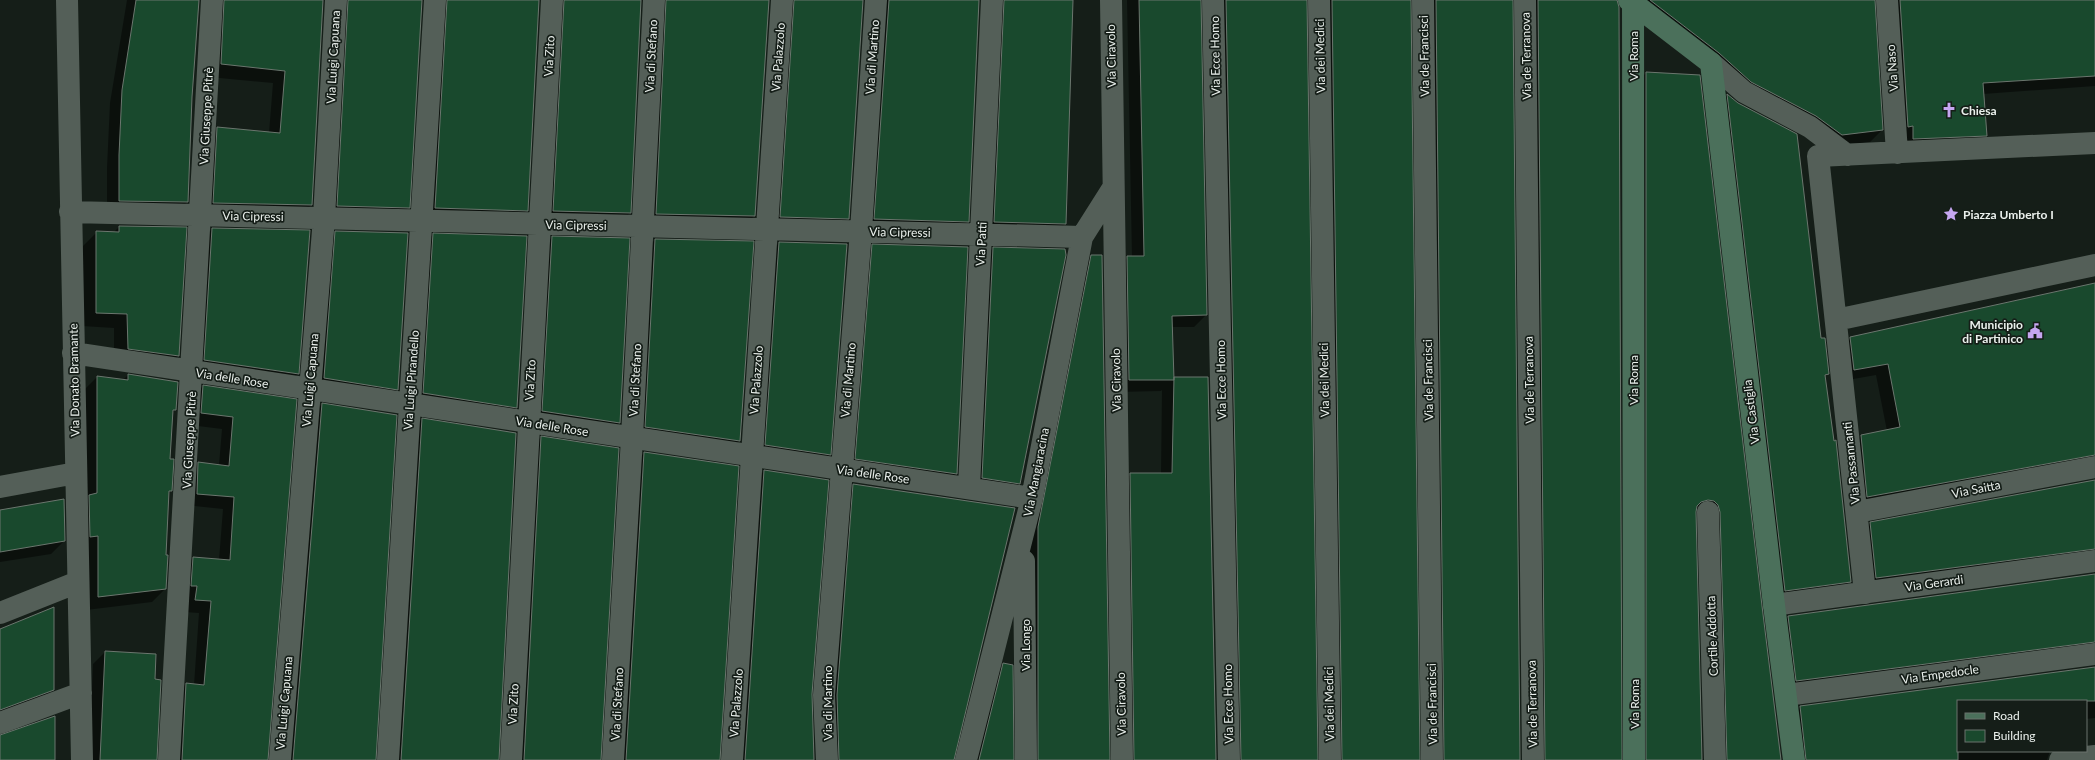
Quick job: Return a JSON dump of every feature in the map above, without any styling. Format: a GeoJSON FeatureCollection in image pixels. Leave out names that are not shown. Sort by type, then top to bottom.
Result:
{"type":"FeatureCollection","features":[{"type":"Feature","properties":{"kind":"street","name":"Via Donato Bramante"},"geometry":{"type":"LineString","coordinates":[[68,0],[70,212],[82,760]]}},
{"type":"Feature","properties":{"kind":"street","name":"Via Giuseppe Pitrè"},"geometry":{"type":"LineString","coordinates":[[169,760],[193,372],[212,0]]}},
{"type":"Feature","properties":{"kind":"street","name":"Via Luigi Capuana"},"geometry":{"type":"LineString","coordinates":[[280,760],[324,218],[336,0]]}},
{"type":"Feature","properties":{"kind":"street","name":"Via Luigi Pirandello"},"geometry":{"type":"LineString","coordinates":[[388,760],[434,0]]}},
{"type":"Feature","properties":{"kind":"street","name":"Via Zito"},"geometry":{"type":"LineString","coordinates":[[511,760],[528,422],[552,0]]}},
{"type":"Feature","properties":{"kind":"street","name":"Via di Stefano"},"geometry":{"type":"LineString","coordinates":[[613,760],[632,438],[654,0]]}},
{"type":"Feature","properties":{"kind":"street","name":"Via Palazzolo"},"geometry":{"type":"LineString","coordinates":[[732,760],[782,0]]}},
{"type":"Feature","properties":{"kind":"street","name":"Via di Martino"},"geometry":{"type":"LineString","coordinates":[[827,760],[824,695],[860,231],[876,0]]}},
{"type":"Feature","properties":{"kind":"street","name":"Via Patti"},"geometry":{"type":"LineString","coordinates":[[969,488],[992,0]]}},
{"type":"Feature","properties":{"kind":"street","name":"Via Ciravolo"},"geometry":{"type":"LineString","coordinates":[[1111,0],[1122,760]]}},
{"type":"Feature","properties":{"kind":"street","name":"Via Ecce Homo"},"geometry":{"type":"LineString","coordinates":[[1214,0],[1229,760]]}},
{"type":"Feature","properties":{"kind":"street","name":"Via dei Medici"},"geometry":{"type":"LineString","coordinates":[[1319,0],[1330,760]]}},
{"type":"Feature","properties":{"kind":"street","name":"Via de Francisci"},"geometry":{"type":"LineString","coordinates":[[1424,0],[1432,760]]}},
{"type":"Feature","properties":{"kind":"street","name":"Via de Terranova"},"geometry":{"type":"LineString","coordinates":[[1525,0],[1532,760]]}},
{"type":"Feature","properties":{"kind":"street","name":"Via Naso"},"geometry":{"type":"LineString","coordinates":[[1887,0],[1896,144]]}},
{"type":"Feature","properties":{"kind":"street"},"geometry":{"type":"LineString","coordinates":[[1631,1],[1710,63],[1744,92],[1810,127],[1847,155]]}},
{"type":"Feature","properties":{"kind":"street","name":"Via Roma"},"geometry":{"type":"LineString","coordinates":[[1631,1],[1634,760]]}},
{"type":"Feature","properties":{"kind":"street","name":"Via Castiglia"},"geometry":{"type":"LineString","coordinates":[[1710,63],[1774,605],[1794,760]]}},
{"type":"Feature","properties":{"kind":"street","name":"Via Passannanti"},"geometry":{"type":"LineString","coordinates":[[1810,127],[1818,156],[1865,593]]}},
{"type":"Feature","properties":{"kind":"street"},"geometry":{"type":"LineString","coordinates":[[1818,156],[1847,155],[1896,144],[2095,143]]}},
{"type":"Feature","properties":{"kind":"street","name":"Via Mangiaracina"},"geometry":{"type":"LineString","coordinates":[[966,760],[1032,498],[1082,237],[1113,188]]}},
{"type":"Feature","properties":{"kind":"street","name":"Via Cipressi"},"geometry":{"type":"LineString","coordinates":[[70,212],[642,226],[767,231],[860,231],[1082,237]]}},
{"type":"Feature","properties":{"kind":"street"},"geometry":{"type":"LineString","coordinates":[[1836,326],[2095,265]]}},
{"type":"Feature","properties":{"kind":"street","name":"Via delle Rose"},"geometry":{"type":"LineString","coordinates":[[73,353],[1032,498]]}},
{"type":"Feature","properties":{"kind":"street","name":"Via Saitta"},"geometry":{"type":"LineString","coordinates":[[1857,512],[2095,467]]}},
{"type":"Feature","properties":{"kind":"street"},"geometry":{"type":"LineString","coordinates":[[0,487],[76,474]]}},
{"type":"Feature","properties":{"kind":"street","name":"Cortile Addotta"},"geometry":{"type":"LineString","coordinates":[[1708,512],[1715,760]]}},
{"type":"Feature","properties":{"kind":"street","name":"Via Longo"},"geometry":{"type":"LineString","coordinates":[[1024,531],[1026,760]]}},
{"type":"Feature","properties":{"kind":"street","name":"Via Gerardi"},"geometry":{"type":"LineString","coordinates":[[1774,605],[2095,561]]}},
{"type":"Feature","properties":{"kind":"street"},"geometry":{"type":"LineString","coordinates":[[0,613],[78,582]]}},
{"type":"Feature","properties":{"kind":"street","name":"Via Empedocle"},"geometry":{"type":"LineString","coordinates":[[1786,695],[2095,654]]}},
{"type":"Feature","properties":{"kind":"street"},"geometry":{"type":"LineString","coordinates":[[0,723],[81,693]]}},
{"type":"Feature","properties":{"kind":"street"},"geometry":{"type":"LineString","coordinates":[[2060,760],[2095,756]]}},
{"type":"Feature","properties":{"kind":"building"},"geometry":{"type":"Polygon","coordinates":[[[136,0],[199,0],[192,97],[188,202],[119,201],[119,155],[122,90],[136,0]]]}},
{"type":"Feature","properties":{"kind":"building"},"geometry":{"type":"Polygon","coordinates":[[[224,0],[323,0],[312,205],[213,203],[217,127],[280,133],[285,71],[221,64],[224,0]]]}},
{"type":"Feature","properties":{"kind":"building"},"geometry":{"type":"Polygon","coordinates":[[[348,0],[422,0],[410,208],[337,206],[348,0]]]}},
{"type":"Feature","properties":{"kind":"building"},"geometry":{"type":"Polygon","coordinates":[[[447,0],[539,0],[528,211],[435,208],[447,0]]]}},
{"type":"Feature","properties":{"kind":"building"},"geometry":{"type":"Polygon","coordinates":[[[564,0],[641,0],[631,213],[553,211],[564,0]]]}},
{"type":"Feature","properties":{"kind":"building"},"geometry":{"type":"Polygon","coordinates":[[[666,0],[769,0],[755,216],[656,214],[666,0]]]}},
{"type":"Feature","properties":{"kind":"building"},"geometry":{"type":"Polygon","coordinates":[[[794,0],[863,0],[849,219],[780,217],[794,0]]]}},
{"type":"Feature","properties":{"kind":"building"},"geometry":{"type":"Polygon","coordinates":[[[889,0],[979,0],[969,222],[874,219],[889,0]]]}},
{"type":"Feature","properties":{"kind":"building"},"geometry":{"type":"Polygon","coordinates":[[[1004,0],[1073,0],[1066,224],[994,222],[1004,0]]]}},
{"type":"Feature","properties":{"kind":"building"},"geometry":{"type":"Polygon","coordinates":[[[1139,0],[1201,0],[1207,315],[1172,316],[1174,380],[1129,380],[1127,256],[1144,256],[1139,0]]]}},
{"type":"Feature","properties":{"kind":"building"},"geometry":{"type":"Polygon","coordinates":[[[1226,0],[1307,0],[1318,760],[1241,760],[1226,0]]]}},
{"type":"Feature","properties":{"kind":"building"},"geometry":{"type":"Polygon","coordinates":[[[1332,0],[1411,0],[1420,760],[1342,760],[1332,0]]]}},
{"type":"Feature","properties":{"kind":"building"},"geometry":{"type":"Polygon","coordinates":[[[1436,0],[1513,0],[1520,760],[1444,760],[1436,0]]]}},
{"type":"Feature","properties":{"kind":"building"},"geometry":{"type":"Polygon","coordinates":[[[1538,0],[1617,0],[1619,7],[1622,760],[1545,760],[1538,0]]]}},
{"type":"Feature","properties":{"kind":"building"},"geometry":{"type":"Polygon","coordinates":[[[1650,0],[1875,0],[1883,130],[1842,135],[1816,116],[1751,82],[1719,53],[1650,0]]]}},
{"type":"Feature","properties":{"kind":"building"},"geometry":{"type":"Polygon","coordinates":[[[1900,0],[2095,0],[2095,76],[1983,83],[1987,136],[1913,139],[1913,126],[1908,127],[1900,0]]]}},
{"type":"Feature","properties":{"kind":"building"},"geometry":{"type":"Polygon","coordinates":[[[1646,72],[1700,75],[1781,760],[1727,760],[1720,512],[1718,505],[1714,501],[1708,500],[1701,502],[1697,506],[1696,512],[1702,760],[1646,760],[1646,72]]]}},
{"type":"Feature","properties":{"kind":"building"},"geometry":{"type":"Polygon","coordinates":[[[1727,94],[1738,103],[1797,134],[1821,338],[1825,338],[1829,374],[1825,375],[1834,441],[1836,440],[1851,582],[1785,591],[1727,94]]]}},
{"type":"Feature","properties":{"kind":"building"},"geometry":{"type":"Polygon","coordinates":[[[119,226],[187,227],[179,356],[128,349],[127,314],[96,313],[96,231],[119,232],[119,226]]]}},
{"type":"Feature","properties":{"kind":"building"},"geometry":{"type":"Polygon","coordinates":[[[212,228],[310,230],[299,374],[204,360],[212,228]]]}},
{"type":"Feature","properties":{"kind":"building"},"geometry":{"type":"Polygon","coordinates":[[[335,231],[408,233],[398,390],[324,378],[335,231]]]}},
{"type":"Feature","properties":{"kind":"building"},"geometry":{"type":"Polygon","coordinates":[[[433,233],[527,236],[517,408],[423,393],[433,233]]]}},
{"type":"Feature","properties":{"kind":"building"},"geometry":{"type":"Polygon","coordinates":[[[552,236],[630,238],[620,423],[542,411],[552,236]]]}},
{"type":"Feature","properties":{"kind":"building"},"geometry":{"type":"Polygon","coordinates":[[[655,239],[754,241],[740,441],[645,427],[655,239]]]}},
{"type":"Feature","properties":{"kind":"building"},"geometry":{"type":"Polygon","coordinates":[[[779,242],[847,244],[831,455],[765,445],[779,242]]]}},
{"type":"Feature","properties":{"kind":"building"},"geometry":{"type":"Polygon","coordinates":[[[872,244],[968,247],[957,474],[855,459],[872,244]]]}},
{"type":"Feature","properties":{"kind":"building"},"geometry":{"type":"Polygon","coordinates":[[[993,247],[1065,249],[1066,255],[1020,484],[982,478],[993,247]]]}},
{"type":"Feature","properties":{"kind":"building"},"geometry":{"type":"Polygon","coordinates":[[[1091,255],[1102,255],[1110,760],[1038,760],[1038,527],[1091,255]]]}},
{"type":"Feature","properties":{"kind":"building"},"geometry":{"type":"Polygon","coordinates":[[[2095,283],[2095,455],[1867,497],[1861,435],[1900,427],[1888,364],[1854,370],[1850,337],[2095,283]]]}},
{"type":"Feature","properties":{"kind":"building"},"geometry":{"type":"Polygon","coordinates":[[[128,374],[178,382],[176,410],[173,410],[170,459],[174,459],[172,491],[169,491],[166,589],[98,597],[98,536],[90,537],[89,495],[97,493],[97,376],[128,380],[128,374]]]}},
{"type":"Feature","properties":{"kind":"building"},"geometry":{"type":"Polygon","coordinates":[[[1174,377],[1208,377],[1216,760],[1134,760],[1130,473],[1172,473],[1174,377]]]}},
{"type":"Feature","properties":{"kind":"building"},"geometry":{"type":"Polygon","coordinates":[[[203,385],[297,399],[268,760],[182,760],[186,683],[204,685],[211,601],[195,600],[197,586],[191,586],[193,557],[230,560],[234,497],[197,494],[198,462],[229,466],[233,417],[201,413],[203,385]]]}},
{"type":"Feature","properties":{"kind":"building"},"geometry":{"type":"Polygon","coordinates":[[[322,403],[397,415],[376,760],[293,760],[322,403]]]}},
{"type":"Feature","properties":{"kind":"building"},"geometry":{"type":"Polygon","coordinates":[[[422,418],[516,433],[499,760],[401,760],[422,418]]]}},
{"type":"Feature","properties":{"kind":"building"},"geometry":{"type":"Polygon","coordinates":[[[541,436],[619,448],[601,760],[524,760],[541,436]]]}},
{"type":"Feature","properties":{"kind":"building"},"geometry":{"type":"Polygon","coordinates":[[[644,452],[739,466],[720,760],[626,760],[644,452]]]}},
{"type":"Feature","properties":{"kind":"building"},"geometry":{"type":"Polygon","coordinates":[[[764,470],[829,480],[812,694],[814,760],[745,760],[764,470]]]}},
{"type":"Feature","properties":{"kind":"building"},"geometry":{"type":"Polygon","coordinates":[[[2095,480],[2095,549],[1876,578],[1870,522],[2095,480]]]}},
{"type":"Feature","properties":{"kind":"building"},"geometry":{"type":"Polygon","coordinates":[[[853,484],[1015,508],[954,760],[839,760],[837,695],[853,484]]]}},
{"type":"Feature","properties":{"kind":"building"},"geometry":{"type":"Polygon","coordinates":[[[64,499],[65,541],[0,552],[0,510],[64,499]]]}},
{"type":"Feature","properties":{"kind":"building"},"geometry":{"type":"Polygon","coordinates":[[[2095,574],[2095,642],[1796,681],[1788,616],[2095,574]]]}},
{"type":"Feature","properties":{"kind":"building"},"geometry":{"type":"Polygon","coordinates":[[[54,607],[54,690],[0,710],[0,629],[54,607]]]}},
{"type":"Feature","properties":{"kind":"building"},"geometry":{"type":"Polygon","coordinates":[[[105,651],[156,654],[155,679],[161,680],[157,760],[100,760],[105,651]]]}},
{"type":"Feature","properties":{"kind":"building"},"geometry":{"type":"Polygon","coordinates":[[[1003,663],[1013,665],[1014,760],[979,760],[1003,663]]]}},
{"type":"Feature","properties":{"kind":"building"},"geometry":{"type":"Polygon","coordinates":[[[2095,667],[2095,701],[1957,700],[1958,760],[1806,760],[1800,706],[2095,667]]]}},
{"type":"Feature","properties":{"kind":"building"},"geometry":{"type":"Polygon","coordinates":[[[55,716],[55,760],[0,760],[0,735],[55,716]]]}},
{"type":"Feature","properties":{"kind":"place","name":"Chiesa"},"geometry":{"type":"Point","coordinates":[1949,110]}},
{"type":"Feature","properties":{"kind":"place","name":"Piazza Umberto I"},"geometry":{"type":"Point","coordinates":[1951,214]}},
{"type":"Feature","properties":{"kind":"place","name":"Municipio di Partinico"},"geometry":{"type":"Point","coordinates":[2035,331]}}]}
